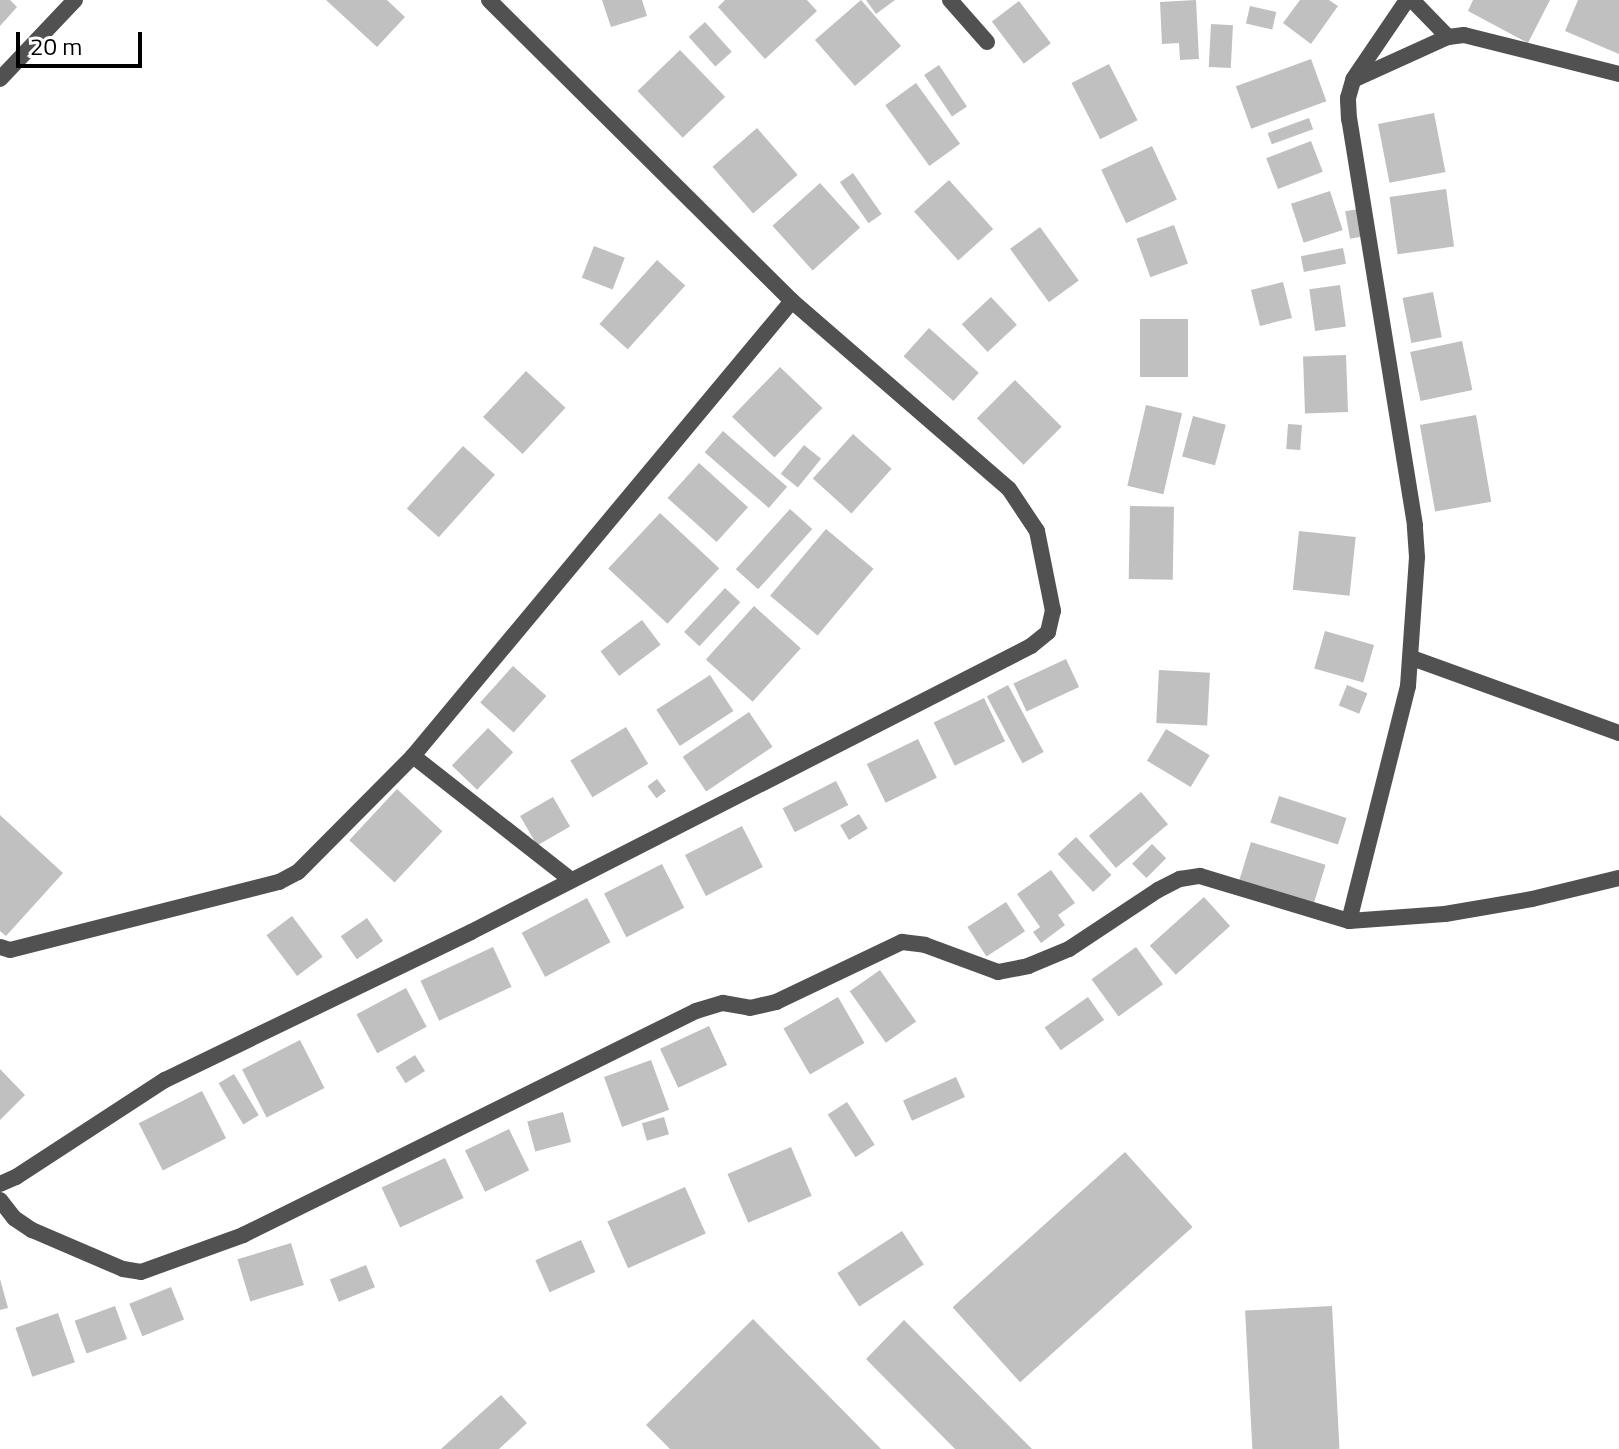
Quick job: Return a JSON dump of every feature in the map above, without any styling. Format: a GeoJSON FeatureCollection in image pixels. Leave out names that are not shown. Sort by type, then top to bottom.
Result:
{"type":"FeatureCollection","features":[{"type":"Feature","properties":{"kind":"street"},"geometry":{"type":"LineString","coordinates":[[0,79],[75,0]]}},
{"type":"Feature","properties":{"kind":"street"},"geometry":{"type":"LineString","coordinates":[[0,1184],[16,1177],[165,1080],[471,932],[1031,646],[1048,632],[1053,611],[1037,531],[1009,489],[792,301],[489,0]]}},
{"type":"Feature","properties":{"kind":"street"},"geometry":{"type":"LineString","coordinates":[[950,0],[987,42]]}},
{"type":"Feature","properties":{"kind":"street"},"geometry":{"type":"LineString","coordinates":[[1349,921],[1412,658],[1415,525],[1348,98],[1353,80],[1409,0],[1448,37]]}},
{"type":"Feature","properties":{"kind":"street"},"geometry":{"type":"LineString","coordinates":[[1353,80],[1448,37],[1479,38],[1619,74]]}},
{"type":"Feature","properties":{"kind":"street"},"geometry":{"type":"LineString","coordinates":[[0,947],[10,950],[279,882],[298,872],[413,756],[792,301]]}},
{"type":"Feature","properties":{"kind":"street"},"geometry":{"type":"LineString","coordinates":[[1412,658],[1619,733]]}},
{"type":"Feature","properties":{"kind":"street"},"geometry":{"type":"LineString","coordinates":[[413,756],[570,879]]}},
{"type":"Feature","properties":{"kind":"street"},"geometry":{"type":"LineString","coordinates":[[0,1200],[14,1218],[32,1230],[123,1269],[141,1272],[243,1235],[696,1011],[723,1003],[750,1008],[776,1002],[902,942],[925,945],[998,972],[1028,966],[1069,949],[1158,890],[1180,879],[1200,876],[1349,921],[1445,914],[1532,899],[1619,878]]}},
{"type":"Feature","properties":{"kind":"building"},"geometry":{"type":"Polygon","coordinates":[[[0,0],[10,0],[17,7],[0,26],[0,0]]]}},
{"type":"Feature","properties":{"kind":"building"},"geometry":{"type":"Polygon","coordinates":[[[326,0],[387,0],[405,17],[377,47],[326,0]]]}},
{"type":"Feature","properties":{"kind":"building"},"geometry":{"type":"Polygon","coordinates":[[[602,0],[642,0],[647,16],[611,27],[602,0]]]}},
{"type":"Feature","properties":{"kind":"building"},"geometry":{"type":"Polygon","coordinates":[[[725,0],[807,0],[817,11],[765,59],[718,7],[725,0]]]}},
{"type":"Feature","properties":{"kind":"building"},"geometry":{"type":"Polygon","coordinates":[[[861,0],[901,46],[855,86],[815,40],[861,0]]]}},
{"type":"Feature","properties":{"kind":"building"},"geometry":{"type":"Polygon","coordinates":[[[866,0],[895,0],[876,14],[866,0]]]}},
{"type":"Feature","properties":{"kind":"building"},"geometry":{"type":"Polygon","coordinates":[[[1196,0],[1199,59],[1180,60],[1179,43],[1162,44],[1160,2],[1196,0]]]}},
{"type":"Feature","properties":{"kind":"building"},"geometry":{"type":"Polygon","coordinates":[[[1300,0],[1329,0],[1338,6],[1311,44],[1283,23],[1300,0]]]}},
{"type":"Feature","properties":{"kind":"building"},"geometry":{"type":"Polygon","coordinates":[[[1473,0],[1550,0],[1528,43],[1468,11],[1473,0]]]}},
{"type":"Feature","properties":{"kind":"building"},"geometry":{"type":"Polygon","coordinates":[[[1578,0],[1619,0],[1619,54],[1565,31],[1578,0]]]}},
{"type":"Feature","properties":{"kind":"building"},"geometry":{"type":"Polygon","coordinates":[[[1019,1],[1051,43],[1024,64],[992,21],[1019,1]]]}},
{"type":"Feature","properties":{"kind":"building"},"geometry":{"type":"Polygon","coordinates":[[[1250,6],[1276,12],[1272,30],[1246,24],[1250,6]]]}},
{"type":"Feature","properties":{"kind":"building"},"geometry":{"type":"Polygon","coordinates":[[[705,22],[732,52],[715,66],[689,37],[705,22]]]}},
{"type":"Feature","properties":{"kind":"building"},"geometry":{"type":"Polygon","coordinates":[[[1211,24],[1233,25],[1231,68],[1209,67],[1211,24]]]}},
{"type":"Feature","properties":{"kind":"building"},"geometry":{"type":"Polygon","coordinates":[[[680,50],[725,97],[683,138],[638,91],[680,50]]]}},
{"type":"Feature","properties":{"kind":"building"},"geometry":{"type":"Polygon","coordinates":[[[1311,59],[1326,101],[1251,129],[1236,86],[1311,59]]]}},
{"type":"Feature","properties":{"kind":"building"},"geometry":{"type":"Polygon","coordinates":[[[1109,64],[1138,120],[1100,139],[1072,83],[1109,64]]]}},
{"type":"Feature","properties":{"kind":"building"},"geometry":{"type":"Polygon","coordinates":[[[939,65],[967,106],[952,117],[924,75],[939,65]]]}},
{"type":"Feature","properties":{"kind":"building"},"geometry":{"type":"Polygon","coordinates":[[[916,83],[960,144],[929,166],[885,105],[916,83]]]}},
{"type":"Feature","properties":{"kind":"building"},"geometry":{"type":"Polygon","coordinates":[[[1434,113],[1445,172],[1389,183],[1378,124],[1434,113]]]}},
{"type":"Feature","properties":{"kind":"building"},"geometry":{"type":"Polygon","coordinates":[[[1309,118],[1313,129],[1272,144],[1268,133],[1309,118]]]}},
{"type":"Feature","properties":{"kind":"building"},"geometry":{"type":"Polygon","coordinates":[[[757,128],[798,175],[753,213],[712,167],[757,128]]]}},
{"type":"Feature","properties":{"kind":"building"},"geometry":{"type":"Polygon","coordinates":[[[1311,141],[1323,172],[1278,189],[1266,158],[1311,141]]]}},
{"type":"Feature","properties":{"kind":"building"},"geometry":{"type":"Polygon","coordinates":[[[1152,146],[1177,199],[1126,223],[1101,170],[1152,146]]]}},
{"type":"Feature","properties":{"kind":"building"},"geometry":{"type":"Polygon","coordinates":[[[853,173],[882,214],[869,223],[840,182],[853,173]]]}},
{"type":"Feature","properties":{"kind":"building"},"geometry":{"type":"Polygon","coordinates":[[[949,180],[993,229],[958,260],[914,211],[949,180]]]}},
{"type":"Feature","properties":{"kind":"building"},"geometry":{"type":"Polygon","coordinates":[[[820,183],[860,228],[813,270],[772,226],[820,183]]]}},
{"type":"Feature","properties":{"kind":"building"},"geometry":{"type":"Polygon","coordinates":[[[1446,189],[1454,246],[1398,254],[1390,197],[1446,189]]]}},
{"type":"Feature","properties":{"kind":"building"},"geometry":{"type":"Polygon","coordinates":[[[1330,191],[1343,230],[1304,243],[1291,204],[1330,191]]]}},
{"type":"Feature","properties":{"kind":"building"},"geometry":{"type":"Polygon","coordinates":[[[1358,209],[1363,237],[1350,239],[1345,211],[1358,209]]]}},
{"type":"Feature","properties":{"kind":"building"},"geometry":{"type":"Polygon","coordinates":[[[1174,225],[1188,264],[1150,277],[1136,239],[1174,225]]]}},
{"type":"Feature","properties":{"kind":"building"},"geometry":{"type":"Polygon","coordinates":[[[1040,227],[1079,280],[1049,302],[1010,249],[1040,227]]]}},
{"type":"Feature","properties":{"kind":"building"},"geometry":{"type":"Polygon","coordinates":[[[594,246],[625,258],[613,290],[582,278],[594,246]]]}},
{"type":"Feature","properties":{"kind":"building"},"geometry":{"type":"Polygon","coordinates":[[[1343,248],[1346,264],[1304,272],[1301,256],[1343,248]]]}},
{"type":"Feature","properties":{"kind":"building"},"geometry":{"type":"Polygon","coordinates":[[[657,260],[685,285],[628,349],[599,324],[657,260]]]}},
{"type":"Feature","properties":{"kind":"building"},"geometry":{"type":"Polygon","coordinates":[[[1283,282],[1292,318],[1260,326],[1251,290],[1283,282]]]}},
{"type":"Feature","properties":{"kind":"building"},"geometry":{"type":"Polygon","coordinates":[[[1340,285],[1346,327],[1315,331],[1309,289],[1340,285]]]}},
{"type":"Feature","properties":{"kind":"building"},"geometry":{"type":"Polygon","coordinates":[[[1433,292],[1442,337],[1411,343],[1403,298],[1433,292]]]}},
{"type":"Feature","properties":{"kind":"building"},"geometry":{"type":"Polygon","coordinates":[[[991,297],[1017,325],[988,352],[962,324],[991,297]]]}},
{"type":"Feature","properties":{"kind":"building"},"geometry":{"type":"Polygon","coordinates":[[[1140,319],[1188,319],[1188,377],[1140,377],[1140,319]]]}},
{"type":"Feature","properties":{"kind":"building"},"geometry":{"type":"Polygon","coordinates":[[[929,328],[979,373],[953,401],[904,356],[929,328]]]}},
{"type":"Feature","properties":{"kind":"building"},"geometry":{"type":"Polygon","coordinates":[[[1462,341],[1472,390],[1421,401],[1410,352],[1462,341]]]}},
{"type":"Feature","properties":{"kind":"building"},"geometry":{"type":"Polygon","coordinates":[[[1346,355],[1348,412],[1305,413],[1303,357],[1346,355]]]}},
{"type":"Feature","properties":{"kind":"building"},"geometry":{"type":"Polygon","coordinates":[[[780,367],[822,408],[775,458],[732,417],[780,367]]]}},
{"type":"Feature","properties":{"kind":"building"},"geometry":{"type":"Polygon","coordinates":[[[526,371],[565,408],[523,454],[483,417],[526,371]]]}},
{"type":"Feature","properties":{"kind":"building"},"geometry":{"type":"Polygon","coordinates":[[[1015,380],[1062,427],[1023,465],[977,418],[1015,380]]]}},
{"type":"Feature","properties":{"kind":"building"},"geometry":{"type":"Polygon","coordinates":[[[1146,405],[1182,413],[1163,494],[1127,486],[1146,405]]]}},
{"type":"Feature","properties":{"kind":"building"},"geometry":{"type":"Polygon","coordinates":[[[1476,415],[1491,502],[1435,512],[1420,425],[1476,415]]]}},
{"type":"Feature","properties":{"kind":"building"},"geometry":{"type":"Polygon","coordinates":[[[1193,416],[1226,425],[1215,465],[1182,457],[1193,416]]]}},
{"type":"Feature","properties":{"kind":"building"},"geometry":{"type":"Polygon","coordinates":[[[1288,424],[1302,425],[1300,450],[1286,449],[1288,424]]]}},
{"type":"Feature","properties":{"kind":"building"},"geometry":{"type":"Polygon","coordinates":[[[723,431],[787,487],[769,508],[705,452],[723,431]]]}},
{"type":"Feature","properties":{"kind":"building"},"geometry":{"type":"Polygon","coordinates":[[[853,434],[892,469],[851,513],[813,479],[853,434]]]}},
{"type":"Feature","properties":{"kind":"building"},"geometry":{"type":"Polygon","coordinates":[[[804,445],[821,459],[798,488],[781,474],[804,445]]]}},
{"type":"Feature","properties":{"kind":"building"},"geometry":{"type":"Polygon","coordinates":[[[463,446],[495,475],[439,537],[407,508],[463,446]]]}},
{"type":"Feature","properties":{"kind":"building"},"geometry":{"type":"Polygon","coordinates":[[[699,463],[748,507],[717,542],[668,498],[699,463]]]}},
{"type":"Feature","properties":{"kind":"building"},"geometry":{"type":"Polygon","coordinates":[[[1130,506],[1174,507],[1173,580],[1129,579],[1130,506]]]}},
{"type":"Feature","properties":{"kind":"building"},"geometry":{"type":"Polygon","coordinates":[[[790,509],[812,529],[758,589],[736,569],[790,509]]]}},
{"type":"Feature","properties":{"kind":"building"},"geometry":{"type":"Polygon","coordinates":[[[660,513],[719,568],[667,624],[608,569],[660,513]]]}},
{"type":"Feature","properties":{"kind":"building"},"geometry":{"type":"Polygon","coordinates":[[[826,529],[873,569],[818,635],[770,596],[826,529]]]}},
{"type":"Feature","properties":{"kind":"building"},"geometry":{"type":"Polygon","coordinates":[[[1299,531],[1356,537],[1350,596],[1293,590],[1299,531]]]}},
{"type":"Feature","properties":{"kind":"building"},"geometry":{"type":"Polygon","coordinates":[[[725,588],[740,602],[699,646],[684,632],[725,588]]]}},
{"type":"Feature","properties":{"kind":"building"},"geometry":{"type":"Polygon","coordinates":[[[754,606],[801,648],[753,702],[706,660],[754,606]]]}},
{"type":"Feature","properties":{"kind":"building"},"geometry":{"type":"Polygon","coordinates":[[[642,620],[661,645],[619,676],[600,651],[642,620]]]}},
{"type":"Feature","properties":{"kind":"building"},"geometry":{"type":"Polygon","coordinates":[[[1325,631],[1374,645],[1363,683],[1314,668],[1325,631]]]}},
{"type":"Feature","properties":{"kind":"building"},"geometry":{"type":"Polygon","coordinates":[[[1066,659],[1079,687],[1027,712],[1013,684],[1066,659]]]}},
{"type":"Feature","properties":{"kind":"building"},"geometry":{"type":"Polygon","coordinates":[[[513,666],[546,696],[514,733],[480,702],[513,666]]]}},
{"type":"Feature","properties":{"kind":"building"},"geometry":{"type":"Polygon","coordinates":[[[1159,670],[1210,673],[1207,726],[1156,723],[1159,670]]]}},
{"type":"Feature","properties":{"kind":"building"},"geometry":{"type":"Polygon","coordinates":[[[710,675],[733,711],[680,746],[656,710],[710,675]]]}},
{"type":"Feature","properties":{"kind":"building"},"geometry":{"type":"Polygon","coordinates":[[[1008,685],[1044,752],[1022,763],[987,696],[1008,685]]]}},
{"type":"Feature","properties":{"kind":"building"},"geometry":{"type":"Polygon","coordinates":[[[1347,685],[1367,693],[1359,714],[1339,705],[1347,685]]]}},
{"type":"Feature","properties":{"kind":"building"},"geometry":{"type":"Polygon","coordinates":[[[984,698],[1005,741],[955,766],[934,723],[984,698]]]}},
{"type":"Feature","properties":{"kind":"building"},"geometry":{"type":"Polygon","coordinates":[[[749,712],[772,747],[706,792],[683,757],[749,712]]]}},
{"type":"Feature","properties":{"kind":"building"},"geometry":{"type":"Polygon","coordinates":[[[626,727],[648,764],[592,797],[570,760],[626,727]]]}},
{"type":"Feature","properties":{"kind":"building"},"geometry":{"type":"Polygon","coordinates":[[[488,728],[513,752],[477,790],[452,765],[488,728]]]}},
{"type":"Feature","properties":{"kind":"building"},"geometry":{"type":"Polygon","coordinates":[[[1166,729],[1210,755],[1191,787],[1147,761],[1166,729]]]}},
{"type":"Feature","properties":{"kind":"building"},"geometry":{"type":"Polygon","coordinates":[[[918,739],[937,778],[886,803],[867,764],[918,739]]]}},
{"type":"Feature","properties":{"kind":"building"},"geometry":{"type":"Polygon","coordinates":[[[657,779],[666,791],[656,798],[647,786],[657,779]]]}},
{"type":"Feature","properties":{"kind":"building"},"geometry":{"type":"Polygon","coordinates":[[[836,781],[848,805],[795,832],[783,808],[836,781]]]}},
{"type":"Feature","properties":{"kind":"building"},"geometry":{"type":"Polygon","coordinates":[[[397,789],[442,831],[395,882],[349,840],[397,789]]]}},
{"type":"Feature","properties":{"kind":"building"},"geometry":{"type":"Polygon","coordinates":[[[1141,792],[1168,824],[1116,868],[1089,836],[1141,792]]]}},
{"type":"Feature","properties":{"kind":"building"},"geometry":{"type":"Polygon","coordinates":[[[1279,796],[1347,818],[1338,845],[1270,823],[1279,796]]]}},
{"type":"Feature","properties":{"kind":"building"},"geometry":{"type":"Polygon","coordinates":[[[553,797],[570,826],[537,845],[520,816],[553,797]]]}},
{"type":"Feature","properties":{"kind":"building"},"geometry":{"type":"Polygon","coordinates":[[[859,814],[868,829],[849,840],[840,825],[859,814]]]}},
{"type":"Feature","properties":{"kind":"building"},"geometry":{"type":"Polygon","coordinates":[[[0,815],[63,873],[6,936],[0,931],[0,815]]]}},
{"type":"Feature","properties":{"kind":"building"},"geometry":{"type":"Polygon","coordinates":[[[742,826],[763,867],[706,896],[685,855],[742,826]]]}},
{"type":"Feature","properties":{"kind":"building"},"geometry":{"type":"Polygon","coordinates":[[[1076,837],[1111,875],[1093,892],[1058,854],[1076,837]]]}},
{"type":"Feature","properties":{"kind":"building"},"geometry":{"type":"Polygon","coordinates":[[[1251,842],[1326,865],[1313,906],[1238,883],[1251,842]]]}},
{"type":"Feature","properties":{"kind":"building"},"geometry":{"type":"Polygon","coordinates":[[[1152,844],[1166,858],[1146,878],[1132,864],[1152,844]]]}},
{"type":"Feature","properties":{"kind":"building"},"geometry":{"type":"Polygon","coordinates":[[[662,864],[684,908],[626,937],[604,894],[662,864]]]}},
{"type":"Feature","properties":{"kind":"building"},"geometry":{"type":"Polygon","coordinates":[[[1051,870],[1075,903],[1058,915],[1065,925],[1041,943],[1033,932],[1040,927],[1017,894],[1051,870]]]}},
{"type":"Feature","properties":{"kind":"building"},"geometry":{"type":"Polygon","coordinates":[[[1204,897],[1230,926],[1176,975],[1150,946],[1204,897]]]}},
{"type":"Feature","properties":{"kind":"building"},"geometry":{"type":"Polygon","coordinates":[[[587,898],[610,942],[545,977],[522,933],[587,898]]]}},
{"type":"Feature","properties":{"kind":"building"},"geometry":{"type":"Polygon","coordinates":[[[1006,902],[1025,931],[986,956],[967,927],[1006,902]]]}},
{"type":"Feature","properties":{"kind":"building"},"geometry":{"type":"Polygon","coordinates":[[[292,916],[323,957],[297,976],[266,935],[292,916]]]}},
{"type":"Feature","properties":{"kind":"building"},"geometry":{"type":"Polygon","coordinates":[[[367,918],[383,941],[357,959],[341,936],[367,918]]]}},
{"type":"Feature","properties":{"kind":"building"},"geometry":{"type":"Polygon","coordinates":[[[493,947],[512,987],[439,1021],[420,981],[493,947]]]}},
{"type":"Feature","properties":{"kind":"building"},"geometry":{"type":"Polygon","coordinates":[[[1136,947],[1163,984],[1119,1017],[1092,979],[1136,947]]]}},
{"type":"Feature","properties":{"kind":"building"},"geometry":{"type":"Polygon","coordinates":[[[880,970],[916,1022],[886,1043],[850,991],[880,970]]]}},
{"type":"Feature","properties":{"kind":"building"},"geometry":{"type":"Polygon","coordinates":[[[406,988],[427,1027],[377,1053],[357,1014],[406,988]]]}},
{"type":"Feature","properties":{"kind":"building"},"geometry":{"type":"Polygon","coordinates":[[[838,997],[864,1043],[810,1074],[783,1028],[838,997]]]}},
{"type":"Feature","properties":{"kind":"building"},"geometry":{"type":"Polygon","coordinates":[[[1088,997],[1104,1020],[1061,1050],[1045,1027],[1088,997]]]}},
{"type":"Feature","properties":{"kind":"building"},"geometry":{"type":"Polygon","coordinates":[[[709,1026],[727,1065],[678,1088],[660,1049],[709,1026]]]}},
{"type":"Feature","properties":{"kind":"building"},"geometry":{"type":"Polygon","coordinates":[[[300,1040],[325,1088],[267,1118],[242,1070],[300,1040]]]}},
{"type":"Feature","properties":{"kind":"building"},"geometry":{"type":"Polygon","coordinates":[[[415,1055],[425,1071],[406,1083],[395,1067],[415,1055]]]}},
{"type":"Feature","properties":{"kind":"building"},"geometry":{"type":"Polygon","coordinates":[[[651,1060],[669,1110],[622,1127],[604,1077],[651,1060]]]}},
{"type":"Feature","properties":{"kind":"building"},"geometry":{"type":"Polygon","coordinates":[[[0,1069],[25,1095],[0,1120],[0,1069]]]}},
{"type":"Feature","properties":{"kind":"building"},"geometry":{"type":"Polygon","coordinates":[[[234,1074],[259,1115],[243,1124],[219,1083],[234,1074]]]}},
{"type":"Feature","properties":{"kind":"building"},"geometry":{"type":"Polygon","coordinates":[[[956,1077],[965,1097],[912,1121],[903,1101],[956,1077]]]}},
{"type":"Feature","properties":{"kind":"building"},"geometry":{"type":"Polygon","coordinates":[[[202,1091],[226,1138],[163,1170],[139,1123],[202,1091]]]}},
{"type":"Feature","properties":{"kind":"building"},"geometry":{"type":"Polygon","coordinates":[[[847,1102],[875,1145],[855,1157],[828,1115],[847,1102]]]}},
{"type":"Feature","properties":{"kind":"building"},"geometry":{"type":"Polygon","coordinates":[[[563,1112],[571,1142],[535,1152],[527,1122],[563,1112]]]}},
{"type":"Feature","properties":{"kind":"building"},"geometry":{"type":"Polygon","coordinates":[[[664,1117],[669,1134],[647,1141],[642,1123],[664,1117]]]}},
{"type":"Feature","properties":{"kind":"building"},"geometry":{"type":"Polygon","coordinates":[[[509,1129],[529,1170],[485,1192],[465,1150],[509,1129]]]}},
{"type":"Feature","properties":{"kind":"building"},"geometry":{"type":"Polygon","coordinates":[[[791,1147],[812,1196],[748,1223],[727,1174],[791,1147]]]}},
{"type":"Feature","properties":{"kind":"building"},"geometry":{"type":"Polygon","coordinates":[[[1125,1152],[1193,1227],[1020,1382],[953,1307],[1125,1152]]]}},
{"type":"Feature","properties":{"kind":"building"},"geometry":{"type":"Polygon","coordinates":[[[445,1158],[464,1198],[400,1227],[382,1188],[445,1158]]]}},
{"type":"Feature","properties":{"kind":"building"},"geometry":{"type":"Polygon","coordinates":[[[685,1187],[706,1234],[628,1268],[607,1222],[685,1187]]]}},
{"type":"Feature","properties":{"kind":"building"},"geometry":{"type":"Polygon","coordinates":[[[902,1231],[924,1265],[859,1306],[837,1273],[902,1231]]]}},
{"type":"Feature","properties":{"kind":"building"},"geometry":{"type":"Polygon","coordinates":[[[581,1240],[595,1272],[550,1292],[535,1260],[581,1240]]]}},
{"type":"Feature","properties":{"kind":"building"},"geometry":{"type":"Polygon","coordinates":[[[291,1243],[304,1285],[250,1301],[237,1259],[291,1243]]]}},
{"type":"Feature","properties":{"kind":"building"},"geometry":{"type":"Polygon","coordinates":[[[366,1265],[375,1287],[339,1302],[330,1280],[366,1265]]]}},
{"type":"Feature","properties":{"kind":"building"},"geometry":{"type":"Polygon","coordinates":[[[0,1279],[8,1308],[0,1310],[0,1279]]]}},
{"type":"Feature","properties":{"kind":"building"},"geometry":{"type":"Polygon","coordinates":[[[171,1287],[184,1319],[142,1336],[129,1304],[171,1287]]]}},
{"type":"Feature","properties":{"kind":"building"},"geometry":{"type":"Polygon","coordinates":[[[115,1306],[127,1339],[87,1354],[75,1321],[115,1306]]]}},
{"type":"Feature","properties":{"kind":"building"},"geometry":{"type":"Polygon","coordinates":[[[1332,1306],[1339,1449],[1252,1449],[1245,1311],[1332,1306]]]}},
{"type":"Feature","properties":{"kind":"building"},"geometry":{"type":"Polygon","coordinates":[[[58,1313],[75,1362],[32,1377],[15,1328],[58,1313]]]}},
{"type":"Feature","properties":{"kind":"building"},"geometry":{"type":"Polygon","coordinates":[[[753,1319],[881,1449],[670,1449],[646,1425],[753,1319]]]}},
{"type":"Feature","properties":{"kind":"building"},"geometry":{"type":"Polygon","coordinates":[[[904,1320],[1032,1449],[955,1449],[866,1359],[904,1320]]]}},
{"type":"Feature","properties":{"kind":"building"},"geometry":{"type":"Polygon","coordinates":[[[501,1395],[527,1423],[499,1449],[441,1449],[501,1395]]]}}]}
